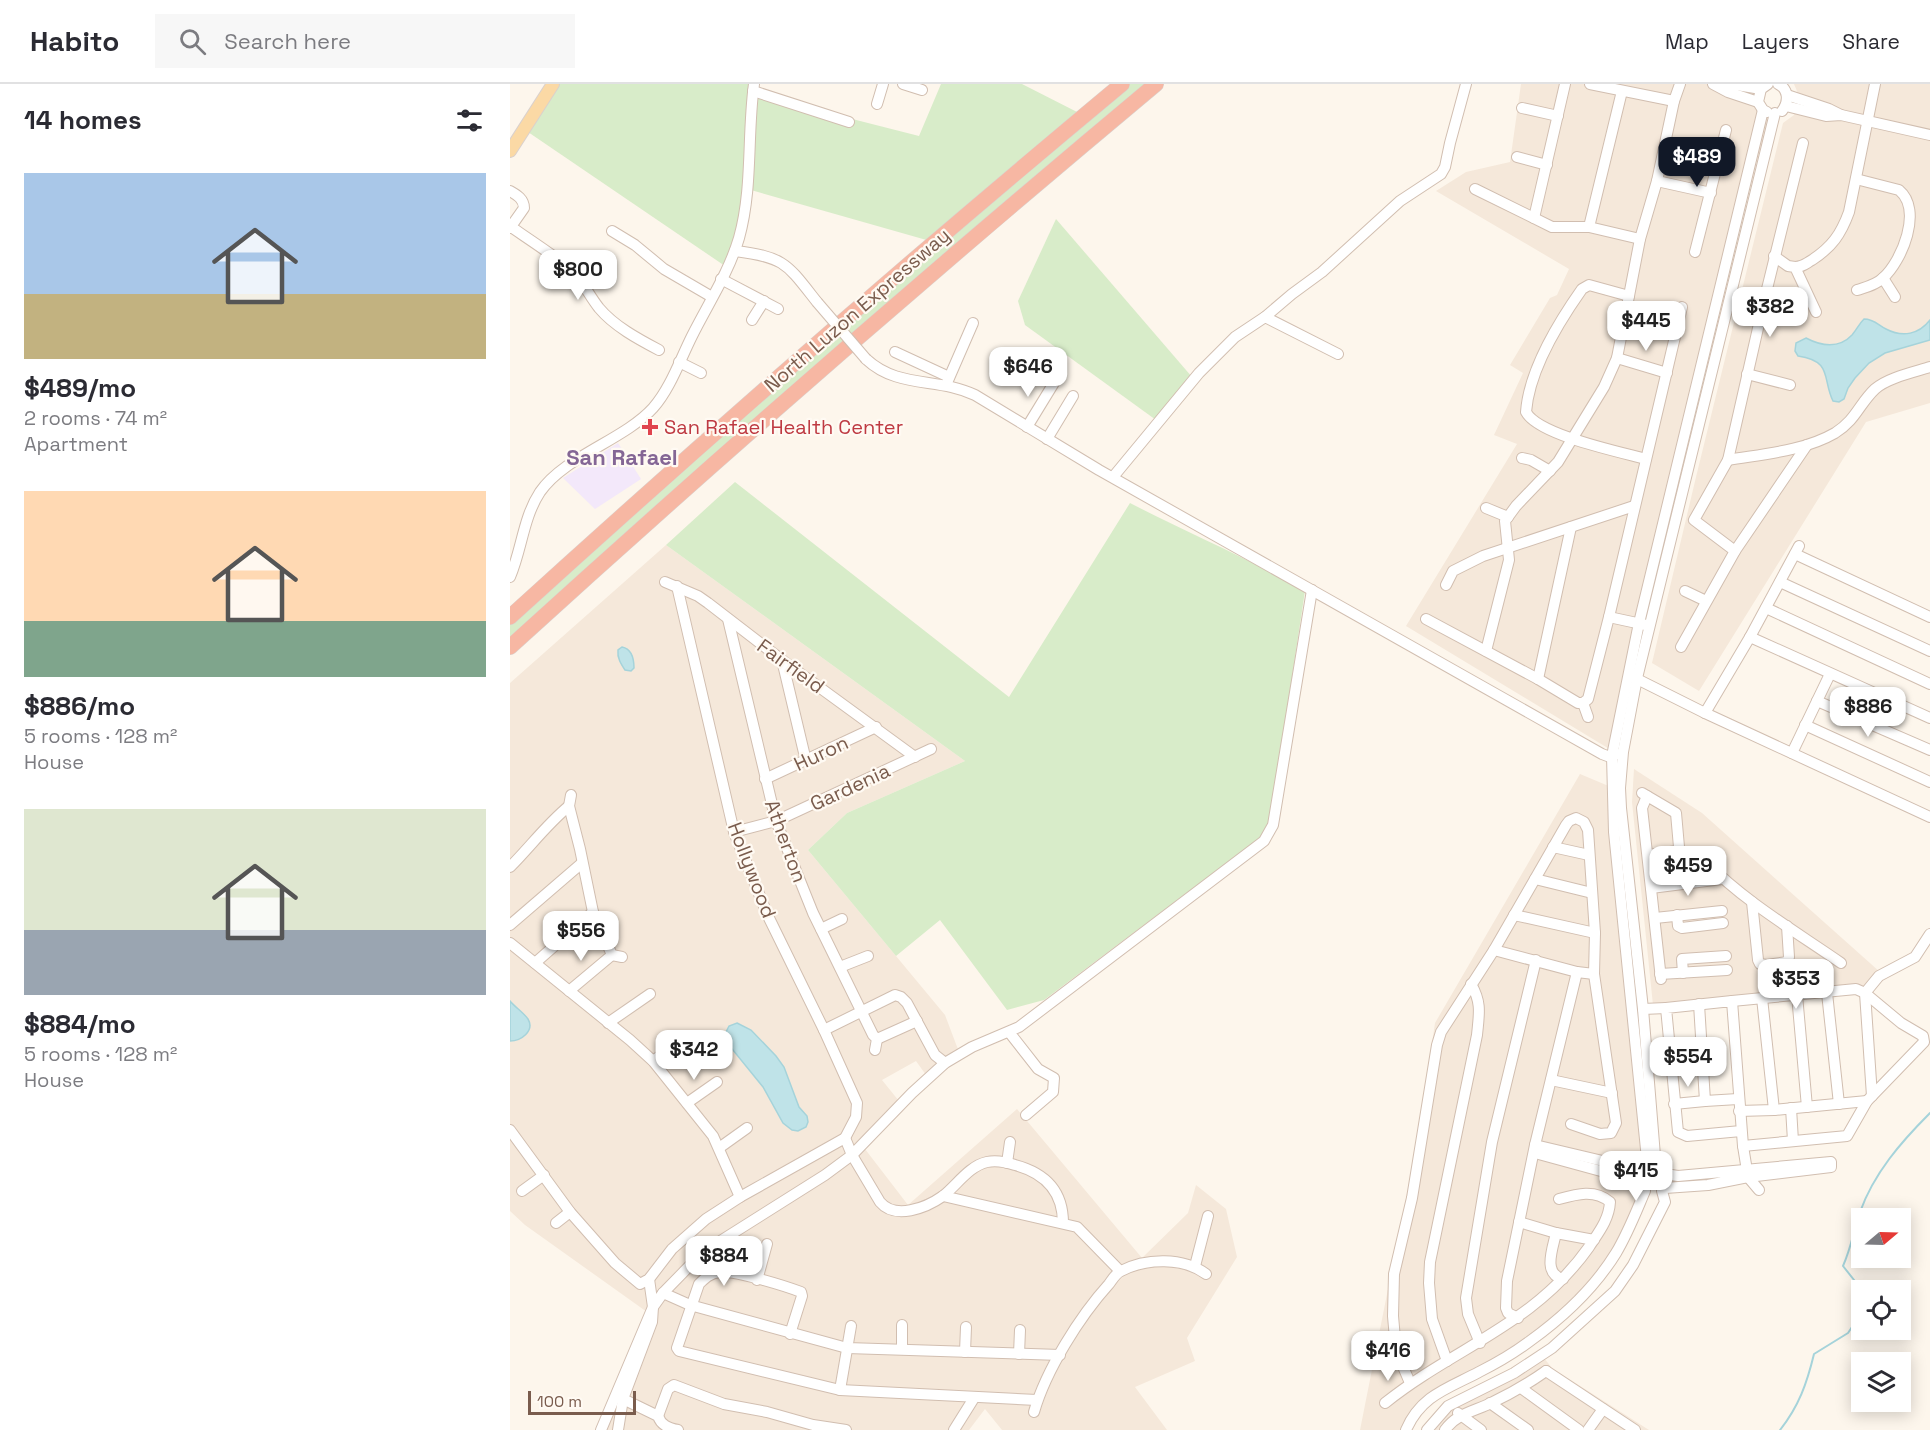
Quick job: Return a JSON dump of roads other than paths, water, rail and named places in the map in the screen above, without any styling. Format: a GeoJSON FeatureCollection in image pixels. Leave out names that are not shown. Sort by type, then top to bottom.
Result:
{"type":"FeatureCollection","features":[{"type":"Feature","properties":{"kind":"highway","name":"North Luzon Expressway"},"geometry":{"type":"LineString","coordinates":[[510,616],[819,341],[1122,84]]}},
{"type":"Feature","properties":{"kind":"highway","name":"North Luzon Expressway"},"geometry":{"type":"LineString","coordinates":[[510,647],[654,515],[834,358],[998,216],[1156,84]]}},
{"type":"Feature","properties":{"kind":"main road"},"geometry":{"type":"LineString","coordinates":[[510,151],[553,84]]}},
{"type":"Feature","properties":{"kind":"street"},"geometry":{"type":"LineString","coordinates":[[877,104],[884,84]]}},
{"type":"Feature","properties":{"kind":"street"},"geometry":{"type":"LineString","coordinates":[[903,84],[922,90]]}},
{"type":"Feature","properties":{"kind":"street"},"geometry":{"type":"LineString","coordinates":[[1113,477],[1199,373],[1235,337],[1265,317],[1322,272],[1400,201],[1441,174],[1445,167],[1466,84]]}},
{"type":"Feature","properties":{"kind":"street"},"geometry":{"type":"LineString","coordinates":[[1534,218],[1565,84]]}},
{"type":"Feature","properties":{"kind":"street"},"geometry":{"type":"LineString","coordinates":[[1590,84],[1674,101]]}},
{"type":"Feature","properties":{"kind":"street"},"geometry":{"type":"LineString","coordinates":[[1486,651],[1509,560],[1504,527],[1508,517],[1550,471],[1604,387],[1617,358],[1640,239],[1657,182],[1674,101],[1680,84]]}},
{"type":"Feature","properties":{"kind":"street"},"geometry":{"type":"LineString","coordinates":[[1644,624],[1775,114],[1782,110],[1786,100],[1780,84]]}},
{"type":"Feature","properties":{"kind":"street"},"geometry":{"type":"LineString","coordinates":[[1774,256],[1788,266],[1802,267],[1836,241],[1849,212],[1875,84]]}},
{"type":"Feature","properties":{"kind":"street"},"geometry":{"type":"LineString","coordinates":[[1716,85],[1775,114]]}},
{"type":"Feature","properties":{"kind":"street"},"geometry":{"type":"LineString","coordinates":[[1716,85],[1765,87],[1632,677],[1617,754],[1620,788],[1614,832],[1650,1176],[1655,1194],[1664,1189],[1708,1185],[1747,1173]]}},
{"type":"Feature","properties":{"kind":"street"},"geometry":{"type":"LineString","coordinates":[[510,578],[526,523],[541,491],[553,478],[635,424],[653,408],[735,251],[746,203],[753,87],[849,122]]}},
{"type":"Feature","properties":{"kind":"street"},"geometry":{"type":"LineString","coordinates":[[1589,227],[1622,91]]}},
{"type":"Feature","properties":{"kind":"street"},"geometry":{"type":"LineString","coordinates":[[1786,100],[1826,116],[1841,115],[1930,135]]}},
{"type":"Feature","properties":{"kind":"street"},"geometry":{"type":"LineString","coordinates":[[1522,108],[1557,116]]}},
{"type":"Feature","properties":{"kind":"street"},"geometry":{"type":"LineString","coordinates":[[1695,252],[1726,130]]}},
{"type":"Feature","properties":{"kind":"street"},"geometry":{"type":"LineString","coordinates":[[1734,550],[1694,520],[1728,460],[1774,256],[1803,143]]}},
{"type":"Feature","properties":{"kind":"street"},"geometry":{"type":"LineString","coordinates":[[1518,157],[1547,165]]}},
{"type":"Feature","properties":{"kind":"street"},"geometry":{"type":"LineString","coordinates":[[1856,179],[1899,190],[1909,203],[1909,230],[1896,262],[1875,284],[1857,290]]}},
{"type":"Feature","properties":{"kind":"street"},"geometry":{"type":"LineString","coordinates":[[1657,182],[1711,193]]}},
{"type":"Feature","properties":{"kind":"street"},"geometry":{"type":"LineString","coordinates":[[1475,189],[1552,227],[1589,227],[1640,239]]}},
{"type":"Feature","properties":{"kind":"street"},"geometry":{"type":"LineString","coordinates":[[510,191],[519,196],[525,204],[525,208],[511,228],[568,267],[582,281],[594,302],[605,315],[644,343],[659,350]]}},
{"type":"Feature","properties":{"kind":"street"},"geometry":{"type":"LineString","coordinates":[[612,231],[635,245],[664,269],[712,297]]}},
{"type":"Feature","properties":{"kind":"street"},"geometry":{"type":"LineString","coordinates":[[735,251],[765,255],[785,264],[866,359],[878,369],[892,377],[948,381]]}},
{"type":"Feature","properties":{"kind":"street"},"geometry":{"type":"LineString","coordinates":[[1795,267],[1816,312]]}},
{"type":"Feature","properties":{"kind":"street"},"geometry":{"type":"LineString","coordinates":[[1883,278],[1895,297]]}},
{"type":"Feature","properties":{"kind":"street"},"geometry":{"type":"LineString","coordinates":[[721,279],[778,309]]}},
{"type":"Feature","properties":{"kind":"street"},"geometry":{"type":"LineString","coordinates":[[1629,296],[1589,285],[1582,289],[1545,347],[1526,412],[1532,420],[1571,439],[1646,459]]}},
{"type":"Feature","properties":{"kind":"street"},"geometry":{"type":"LineString","coordinates":[[752,320],[764,301]]}},
{"type":"Feature","properties":{"kind":"street"},"geometry":{"type":"LineString","coordinates":[[1426,619],[1578,703],[1583,703],[1588,699],[1682,307]]}},
{"type":"Feature","properties":{"kind":"street"},"geometry":{"type":"LineString","coordinates":[[1265,317],[1338,354]]}},
{"type":"Feature","properties":{"kind":"street"},"geometry":{"type":"LineString","coordinates":[[948,381],[973,323]]}},
{"type":"Feature","properties":{"kind":"street"},"geometry":{"type":"LineString","coordinates":[[895,352],[975,395],[1113,477],[1602,754],[1617,754]]}},
{"type":"Feature","properties":{"kind":"street"},"geometry":{"type":"LineString","coordinates":[[1617,358],[1667,373]]}},
{"type":"Feature","properties":{"kind":"street"},"geometry":{"type":"LineString","coordinates":[[679,362],[701,373]]}},
{"type":"Feature","properties":{"kind":"street"},"geometry":{"type":"LineString","coordinates":[[1027,427],[1060,373],[1059,369],[1045,362]]}},
{"type":"Feature","properties":{"kind":"street"},"geometry":{"type":"LineString","coordinates":[[1728,460],[1808,445],[1842,428],[1861,409],[1876,388],[1930,367]]}},
{"type":"Feature","properties":{"kind":"street"},"geometry":{"type":"LineString","coordinates":[[1747,374],[1790,385]]}},
{"type":"Feature","properties":{"kind":"street"},"geometry":{"type":"LineString","coordinates":[[1047,439],[1073,396]]}},
{"type":"Feature","properties":{"kind":"street"},"geometry":{"type":"LineString","coordinates":[[1681,646],[1734,550],[1808,445]]}},
{"type":"Feature","properties":{"kind":"street"},"geometry":{"type":"LineString","coordinates":[[1522,459],[1531,460],[1550,471]]}},
{"type":"Feature","properties":{"kind":"street"},"geometry":{"type":"LineString","coordinates":[[1446,585],[1453,571],[1459,567],[1508,547],[1634,506]]}},
{"type":"Feature","properties":{"kind":"street"},"geometry":{"type":"LineString","coordinates":[[1486,508],[1508,517]]}},
{"type":"Feature","properties":{"kind":"street"},"geometry":{"type":"LineString","coordinates":[[1538,679],[1571,527]]}},
{"type":"Feature","properties":{"kind":"street"},"geometry":{"type":"LineString","coordinates":[[1705,713],[1750,637],[1797,550],[1930,617]]}},
{"type":"Feature","properties":{"kind":"street","name":"Fairfield"},"geometry":{"type":"LineString","coordinates":[[665,582],[698,596],[915,757]]}},
{"type":"Feature","properties":{"kind":"street"},"geometry":{"type":"LineString","coordinates":[[1780,582],[1930,651]]}},
{"type":"Feature","properties":{"kind":"street","name":"Hollywood"},"geometry":{"type":"LineString","coordinates":[[677,586],[734,832],[768,916],[857,1103],[856,1118],[845,1138]]}},
{"type":"Feature","properties":{"kind":"street"},"geometry":{"type":"LineString","coordinates":[[601,1430],[653,1307],[663,1293],[710,1247],[825,1175],[852,1155],[945,1063],[972,1047],[1019,1027],[1254,848],[1269,834],[1274,818],[1312,590]]}},
{"type":"Feature","properties":{"kind":"street"},"geometry":{"type":"LineString","coordinates":[[1685,591],[1706,601]]}},
{"type":"Feature","properties":{"kind":"street"},"geometry":{"type":"LineString","coordinates":[[1766,608],[1930,684]]}},
{"type":"Feature","properties":{"kind":"street"},"geometry":{"type":"LineString","coordinates":[[1609,617],[1644,624]]}},
{"type":"Feature","properties":{"kind":"street","name":"Atherton"},"geometry":{"type":"LineString","coordinates":[[728,619],[777,821],[821,929],[876,1044],[916,1021]]}},
{"type":"Feature","properties":{"kind":"street"},"geometry":{"type":"LineString","coordinates":[[1750,637],[1930,718]]}},
{"type":"Feature","properties":{"kind":"street"},"geometry":{"type":"LineString","coordinates":[[782,660],[806,761]]}},
{"type":"Feature","properties":{"kind":"street"},"geometry":{"type":"LineString","coordinates":[[1792,753],[1830,674]]}},
{"type":"Feature","properties":{"kind":"street"},"geometry":{"type":"LineString","coordinates":[[1632,677],[1930,817]]}},
{"type":"Feature","properties":{"kind":"street"},"geometry":{"type":"LineString","coordinates":[[1817,701],[1930,750]]}},
{"type":"Feature","properties":{"kind":"street"},"geometry":{"type":"LineString","coordinates":[[1583,703],[1588,717]]}},
{"type":"Feature","properties":{"kind":"street"},"geometry":{"type":"LineString","coordinates":[[1805,725],[1930,782]]}},
{"type":"Feature","properties":{"kind":"street","name":"Huron"},"geometry":{"type":"LineString","coordinates":[[765,779],[876,727]]}},
{"type":"Feature","properties":{"kind":"street","name":"Gardenia"},"geometry":{"type":"LineString","coordinates":[[734,832],[777,821],[930,749]]}},
{"type":"Feature","properties":{"kind":"street"},"geometry":{"type":"LineString","coordinates":[[1649,855],[1674,853],[1679,847],[1676,813],[1645,794],[1643,811],[1661,977],[1683,973],[1728,971],[1726,953],[1683,958],[1681,960],[1683,973]]}},
{"type":"Feature","properties":{"kind":"street"},"geometry":{"type":"LineString","coordinates":[[568,991],[617,956],[593,912],[569,806],[571,795]]}},
{"type":"Feature","properties":{"kind":"street"},"geometry":{"type":"LineString","coordinates":[[510,867],[535,842],[551,821],[569,806]]}},
{"type":"Feature","properties":{"kind":"street"},"geometry":{"type":"LineString","coordinates":[[1618,810],[1643,811]]}},
{"type":"Feature","properties":{"kind":"street"},"geometry":{"type":"LineString","coordinates":[[1406,1430],[1411,1420],[1427,1401],[1439,1391],[1505,1358],[1532,1341],[1576,1301],[1615,1254],[1630,1227],[1650,1176],[1643,1009],[1618,810]]}},
{"type":"Feature","properties":{"kind":"street"},"geometry":{"type":"LineString","coordinates":[[1410,1383],[1396,1350],[1393,1316],[1394,1274],[1412,1198],[1437,1044],[1441,1032],[1494,950],[1553,846],[1569,821],[1576,818],[1587,825],[1594,933],[1594,974],[1616,1124],[1611,1133],[1600,1134],[1571,1124]]}},
{"type":"Feature","properties":{"kind":"street"},"geometry":{"type":"LineString","coordinates":[[1553,846],[1589,855]]}},
{"type":"Feature","properties":{"kind":"street"},"geometry":{"type":"LineString","coordinates":[[1706,862],[1722,879],[1752,902],[1841,963]]}},
{"type":"Feature","properties":{"kind":"street"},"geometry":{"type":"LineString","coordinates":[[510,925],[582,863]]}},
{"type":"Feature","properties":{"kind":"street"},"geometry":{"type":"LineString","coordinates":[[1535,879],[1592,892]]}},
{"type":"Feature","properties":{"kind":"street"},"geometry":{"type":"LineString","coordinates":[[1651,888],[1722,879]]}},
{"type":"Feature","properties":{"kind":"street"},"geometry":{"type":"LineString","coordinates":[[1752,902],[1756,951],[1760,964],[1787,962],[1789,957],[1787,926]]}},
{"type":"Feature","properties":{"kind":"street"},"geometry":{"type":"LineString","coordinates":[[535,963],[593,912]]}},
{"type":"Feature","properties":{"kind":"street"},"geometry":{"type":"LineString","coordinates":[[1514,915],[1594,933]]}},
{"type":"Feature","properties":{"kind":"street"},"geometry":{"type":"LineString","coordinates":[[1655,918],[1677,915],[1678,926],[1682,928],[1722,916]]}},
{"type":"Feature","properties":{"kind":"street"},"geometry":{"type":"LineString","coordinates":[[821,929],[842,919]]}},
{"type":"Feature","properties":{"kind":"street"},"geometry":{"type":"LineString","coordinates":[[1869,1099],[1864,993],[1879,976],[1914,957],[1930,934]]}},
{"type":"Feature","properties":{"kind":"street"},"geometry":{"type":"LineString","coordinates":[[510,943],[653,1061],[703,1122],[718,1148],[740,1197]]}},
{"type":"Feature","properties":{"kind":"street"},"geometry":{"type":"LineString","coordinates":[[1494,950],[1577,972],[1594,974]]}},
{"type":"Feature","properties":{"kind":"street"},"geometry":{"type":"LineString","coordinates":[[840,968],[867,956]]}},
{"type":"Feature","properties":{"kind":"street"},"geometry":{"type":"LineString","coordinates":[[1480,1343],[1468,1314],[1466,1298],[1492,1142],[1536,960]]}},
{"type":"Feature","properties":{"kind":"street"},"geometry":{"type":"LineString","coordinates":[[1518,1318],[1509,1313],[1506,1308],[1507,1281],[1535,1149],[1577,972]]}},
{"type":"Feature","properties":{"kind":"street"},"geometry":{"type":"LineString","coordinates":[[1447,1361],[1432,1319],[1429,1301],[1430,1262],[1477,1035],[1479,997],[1471,984]]}},
{"type":"Feature","properties":{"kind":"street"},"geometry":{"type":"LineString","coordinates":[[1643,1009],[1856,989],[1901,1023],[1923,1036],[1924,1042],[1869,1099],[1846,1136],[1743,1146]]}},
{"type":"Feature","properties":{"kind":"street"},"geometry":{"type":"LineString","coordinates":[[1827,993],[1839,1104]]}},
{"type":"Feature","properties":{"kind":"street"},"geometry":{"type":"LineString","coordinates":[[608,1023],[650,994]]}},
{"type":"Feature","properties":{"kind":"street"},"geometry":{"type":"LineString","coordinates":[[824,1030],[895,995],[907,1003],[935,1055],[945,1063]]}},
{"type":"Feature","properties":{"kind":"street"},"geometry":{"type":"LineString","coordinates":[[1797,995],[1806,1107]]}},
{"type":"Feature","properties":{"kind":"street"},"geometry":{"type":"LineString","coordinates":[[1762,998],[1774,1110]]}},
{"type":"Feature","properties":{"kind":"street"},"geometry":{"type":"LineString","coordinates":[[1732,1001],[1738,1105],[1743,1146],[1747,1173],[1759,1190]]}},
{"type":"Feature","properties":{"kind":"street"},"geometry":{"type":"LineString","coordinates":[[1699,1004],[1705,1101]]}},
{"type":"Feature","properties":{"kind":"street"},"geometry":{"type":"LineString","coordinates":[[1666,1008],[1676,1128],[1680,1134],[1687,1136],[1741,1131]]}},
{"type":"Feature","properties":{"kind":"street"},"geometry":{"type":"LineString","coordinates":[[1009,1032],[1038,1069],[1054,1078],[1053,1092],[1026,1115]]}},
{"type":"Feature","properties":{"kind":"street"},"geometry":{"type":"LineString","coordinates":[[653,1061],[683,1039]]}},
{"type":"Feature","properties":{"kind":"street"},"geometry":{"type":"LineString","coordinates":[[1551,1080],[1612,1094]]}},
{"type":"Feature","properties":{"kind":"street"},"geometry":{"type":"LineString","coordinates":[[687,1103],[717,1082]]}},
{"type":"Feature","properties":{"kind":"street"},"geometry":{"type":"LineString","coordinates":[[1674,1104],[1705,1101],[1774,1110],[1869,1099]]}},
{"type":"Feature","properties":{"kind":"street"},"geometry":{"type":"LineString","coordinates":[[1791,1108],[1793,1142]]}},
{"type":"Feature","properties":{"kind":"street"},"geometry":{"type":"LineString","coordinates":[[718,1148],[747,1128]]}},
{"type":"Feature","properties":{"kind":"street"},"geometry":{"type":"LineString","coordinates":[[511,1133],[570,1212],[615,1263],[640,1284],[649,1279],[672,1249],[694,1228],[740,1197],[845,1138],[852,1155],[880,1202],[886,1209],[893,1212],[902,1212],[922,1206],[943,1196],[961,1178],[986,1162],[1007,1163],[1029,1169],[1048,1181],[1057,1192],[1063,1224]]}},
{"type":"Feature","properties":{"kind":"street"},"geometry":{"type":"LineString","coordinates":[[1007,1163],[1010,1142]]}},
{"type":"Feature","properties":{"kind":"street"},"geometry":{"type":"LineString","coordinates":[[1535,1149],[1667,1181],[1664,1189],[1665,1202],[1633,1264],[1615,1291],[1546,1352],[1546,1371]]}},
{"type":"Feature","properties":{"kind":"street"},"geometry":{"type":"LineString","coordinates":[[1650,1176],[1747,1173],[1831,1164]]}},
{"type":"Feature","properties":{"kind":"street"},"geometry":{"type":"LineString","coordinates":[[522,1191],[544,1175]]}},
{"type":"Feature","properties":{"kind":"street"},"geometry":{"type":"LineString","coordinates":[[1385,1403],[1410,1383],[1480,1343],[1518,1318],[1545,1298],[1579,1262],[1606,1221],[1610,1202],[1605,1198],[1587,1193],[1560,1198]]}},
{"type":"Feature","properties":{"kind":"street"},"geometry":{"type":"LineString","coordinates":[[943,1196],[1077,1227],[1120,1271]]}},
{"type":"Feature","properties":{"kind":"street"},"geometry":{"type":"LineString","coordinates":[[556,1223],[570,1212]]}},
{"type":"Feature","properties":{"kind":"street"},"geometry":{"type":"LineString","coordinates":[[1195,1266],[1208,1216]]}},
{"type":"Feature","properties":{"kind":"street"},"geometry":{"type":"LineString","coordinates":[[1520,1222],[1556,1233],[1594,1240]]}},
{"type":"Feature","properties":{"kind":"street"},"geometry":{"type":"LineString","coordinates":[[1556,1233],[1550,1262],[1551,1272],[1563,1279]]}},
{"type":"Feature","properties":{"kind":"street"},"geometry":{"type":"LineString","coordinates":[[757,1280],[768,1244]]}},
{"type":"Feature","properties":{"kind":"street"},"geometry":{"type":"LineString","coordinates":[[1034,1412],[1037,1400],[1060,1355],[1088,1307],[1120,1271],[1151,1262],[1186,1264],[1195,1266],[1206,1274]]}},
{"type":"Feature","properties":{"kind":"street"},"geometry":{"type":"LineString","coordinates":[[790,1334],[802,1294],[726,1272],[711,1275],[699,1284],[677,1348],[679,1351],[840,1390],[1037,1400]]}},
{"type":"Feature","properties":{"kind":"street"},"geometry":{"type":"LineString","coordinates":[[618,1430],[623,1399],[649,1334],[653,1307],[649,1279]]}},
{"type":"Feature","properties":{"kind":"street"},"geometry":{"type":"LineString","coordinates":[[663,1293],[690,1305],[847,1348],[1060,1355]]}},
{"type":"Feature","properties":{"kind":"street"},"geometry":{"type":"LineString","coordinates":[[902,1325],[902,1349]]}},
{"type":"Feature","properties":{"kind":"street"},"geometry":{"type":"LineString","coordinates":[[840,1390],[851,1326]]}},
{"type":"Feature","properties":{"kind":"street"},"geometry":{"type":"LineString","coordinates":[[965,1352],[966,1327]]}},
{"type":"Feature","properties":{"kind":"street"},"geometry":{"type":"LineString","coordinates":[[1019,1354],[1020,1330]]}},
{"type":"Feature","properties":{"kind":"street"},"geometry":{"type":"LineString","coordinates":[[1426,1430],[1446,1409],[1514,1373],[1552,1348]]}},
{"type":"Feature","properties":{"kind":"street"},"geometry":{"type":"LineString","coordinates":[[1445,1430],[1458,1418],[1521,1388],[1546,1371]]}},
{"type":"Feature","properties":{"kind":"street"},"geometry":{"type":"LineString","coordinates":[[1546,1371],[1604,1409],[1628,1428]]}},
{"type":"Feature","properties":{"kind":"street"},"geometry":{"type":"LineString","coordinates":[[678,1430],[660,1422],[658,1416],[668,1389],[674,1385],[724,1404],[767,1412],[813,1425],[846,1430]]}},
{"type":"Feature","properties":{"kind":"street"},"geometry":{"type":"LineString","coordinates":[[1521,1388],[1579,1430]]}},
{"type":"Feature","properties":{"kind":"street"},"geometry":{"type":"LineString","coordinates":[[954,1430],[974,1398]]}},
{"type":"Feature","properties":{"kind":"street"},"geometry":{"type":"LineString","coordinates":[[623,1399],[658,1416]]}},
{"type":"Feature","properties":{"kind":"street"},"geometry":{"type":"LineString","coordinates":[[1490,1403],[1528,1430]]}},
{"type":"Feature","properties":{"kind":"street"},"geometry":{"type":"LineString","coordinates":[[1446,1409],[1481,1430]]}},
{"type":"Feature","properties":{"kind":"street"},"geometry":{"type":"LineString","coordinates":[[1588,1430],[1604,1409]]}},
{"type":"Feature","properties":{"kind":"water"},"geometry":{"type":"Polygon","coordinates":[[[1864,319],[1873,321],[1892,332],[1904,334],[1921,329],[1930,320],[1930,340],[1885,353],[1869,363],[1848,388],[1844,399],[1839,402],[1833,401],[1822,367],[1809,358],[1798,356],[1795,351],[1796,343],[1806,338],[1818,343],[1836,344],[1852,335],[1864,319]]]}},
{"type":"Feature","properties":{"kind":"water"},"geometry":{"type":"Polygon","coordinates":[[[622,647],[632,655],[634,668],[631,671],[625,670],[618,656],[618,650],[622,647]]]}},
{"type":"Feature","properties":{"kind":"water"},"geometry":{"type":"Polygon","coordinates":[[[510,1001],[530,1023],[526,1035],[514,1041],[510,1041],[510,1001]]]}},
{"type":"Feature","properties":{"kind":"water"},"geometry":{"type":"Polygon","coordinates":[[[737,1023],[751,1030],[784,1067],[799,1107],[807,1116],[806,1127],[798,1131],[792,1130],[783,1123],[763,1087],[728,1044],[725,1034],[729,1026],[737,1023]]]}},
{"type":"Feature","properties":{"kind":"waterway"},"geometry":{"type":"LineString","coordinates":[[1854,1280],[1843,1266],[1866,1198],[1889,1159],[1930,1113]]}},
{"type":"Feature","properties":{"kind":"waterway"},"geometry":{"type":"LineString","coordinates":[[1780,1430],[1801,1394],[1814,1354],[1848,1333],[1851,1328]]}},
{"type":"Feature","properties":{"kind":"place","name":"San Rafael Health Center"},"geometry":{"type":"Point","coordinates":[650,427]}},
{"type":"Feature","properties":{"kind":"district","name":"San Rafael"},"geometry":{"type":"Point","coordinates":[622,457]}}]}
